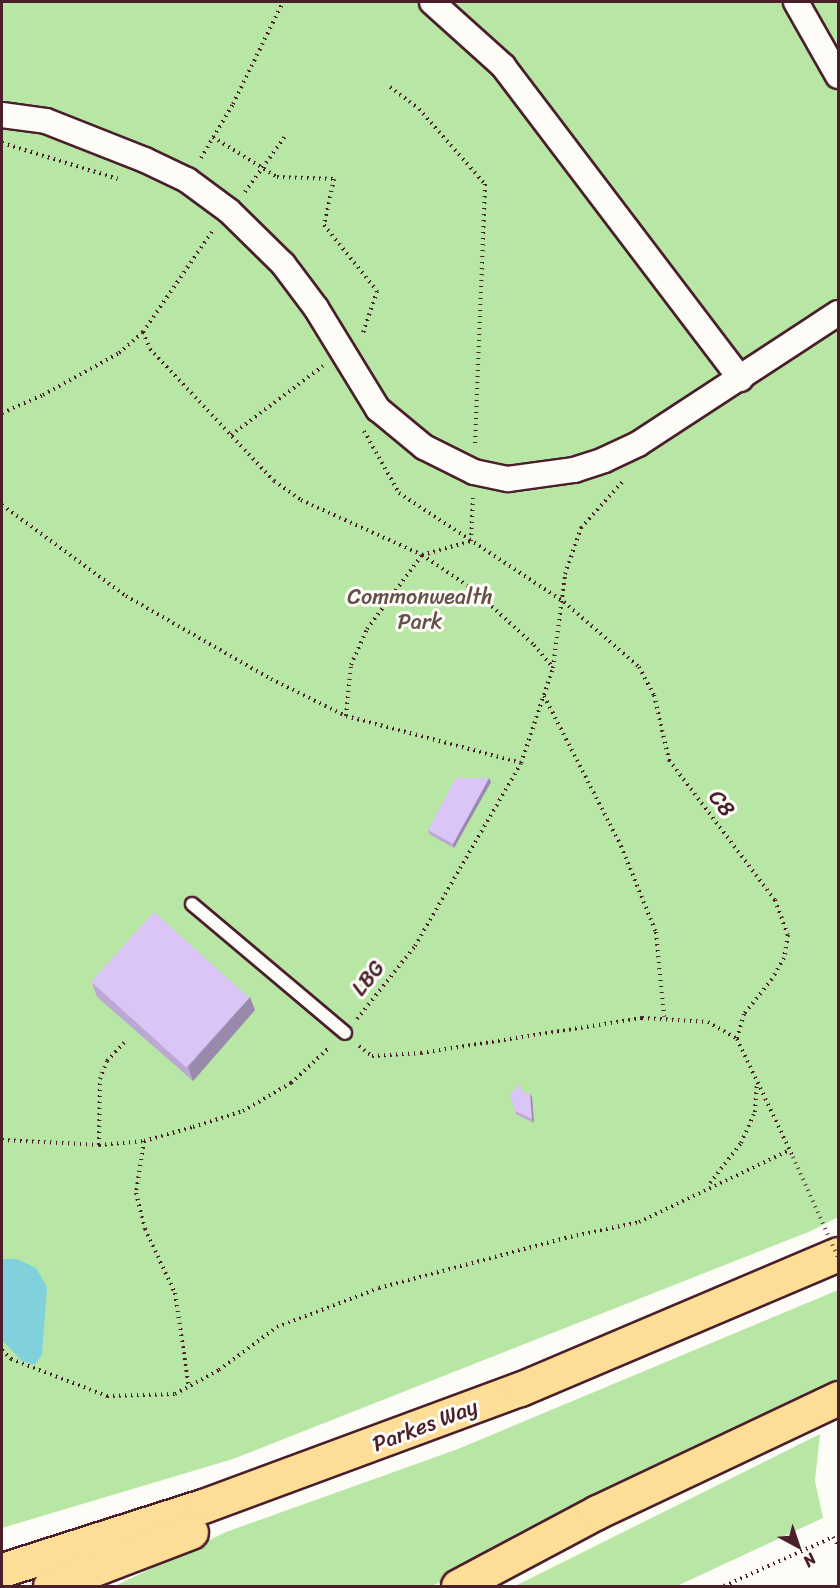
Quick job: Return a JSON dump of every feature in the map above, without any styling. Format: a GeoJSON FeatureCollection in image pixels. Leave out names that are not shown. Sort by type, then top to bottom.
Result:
{"type":"FeatureCollection","features":[{"type":"Feature","properties":{"kind":"highway","name":"Parkes Way"},"geometry":{"type":"LineString","coordinates":[[2,1570],[203,1506],[520,1389],[838,1256]]}},
{"type":"Feature","properties":{"kind":"highway"},"geometry":{"type":"LineString","coordinates":[[50,1587],[592,1375],[751,1308],[838,1265]]}},
{"type":"Feature","properties":{"kind":"highway"},"geometry":{"type":"LineString","coordinates":[[458,1587],[597,1512],[838,1398]]}},
{"type":"Feature","properties":{"kind":"street"},"geometry":{"type":"LineString","coordinates":[[432,2],[503,66],[741,379]]}},
{"type":"Feature","properties":{"kind":"street"},"geometry":{"type":"LineString","coordinates":[[796,2],[838,76]]}},
{"type":"Feature","properties":{"kind":"street"},"geometry":{"type":"LineString","coordinates":[[2,116],[46,121],[188,180],[229,211],[283,264],[378,409],[424,447],[474,472],[508,479],[574,470],[604,460],[638,444],[741,379],[838,313]]}},
{"type":"Feature","properties":{"kind":"lane"},"geometry":{"type":"LineString","coordinates":[[192,904],[345,1033]]}},
{"type":"Feature","properties":{"kind":"path"},"geometry":{"type":"LineString","coordinates":[[188,180],[213,137],[283,2]]}},
{"type":"Feature","properties":{"kind":"path"},"geometry":{"type":"LineString","coordinates":[[346,716],[351,665],[367,629],[422,555],[471,541],[485,184],[419,109],[390,87]]}},
{"type":"Feature","properties":{"kind":"path"},"geometry":{"type":"LineString","coordinates":[[2,413],[43,395],[119,353],[143,332],[286,135]]}},
{"type":"Feature","properties":{"kind":"path"},"geometry":{"type":"LineString","coordinates":[[213,137],[262,170],[278,177],[334,180],[324,225],[377,291],[361,339],[231,435]]}},
{"type":"Feature","properties":{"kind":"path"},"geometry":{"type":"LineString","coordinates":[[2,143],[123,181]]}},
{"type":"Feature","properties":{"kind":"path"},"geometry":{"type":"LineString","coordinates":[[143,332],[150,349],[274,481],[301,500],[422,555],[502,613],[553,668]]}},
{"type":"Feature","properties":{"kind":"path"},"geometry":{"type":"LineString","coordinates":[[2,505],[155,614],[222,655],[346,716],[522,763]]}},
{"type":"Feature","properties":{"kind":"path","name":"LBG"},"geometry":{"type":"LineString","coordinates":[[2,1140],[99,1144],[144,1141],[243,1111],[291,1083],[345,1033],[416,946],[522,763],[553,668],[564,602]]}},
{"type":"Feature","properties":{"kind":"path","name":"C8"},"geometry":{"type":"LineString","coordinates":[[564,602],[639,667],[654,695],[669,760],[775,900],[788,935],[784,958],[772,979],[744,1014],[736,1039]]}},
{"type":"Feature","properties":{"kind":"path"},"geometry":{"type":"LineString","coordinates":[[544,696],[621,846],[656,932],[664,1017]]}},
{"type":"Feature","properties":{"kind":"path"},"geometry":{"type":"LineString","coordinates":[[345,1033],[372,1056],[421,1053],[664,1017],[708,1022],[736,1039],[838,1256]]}},
{"type":"Feature","properties":{"kind":"path"},"geometry":{"type":"LineString","coordinates":[[99,1144],[100,1079],[107,1061],[124,1043]]}},
{"type":"Feature","properties":{"kind":"path"},"geometry":{"type":"LineString","coordinates":[[708,1186],[741,1143],[759,1096],[756,1080]]}},
{"type":"Feature","properties":{"kind":"path"},"geometry":{"type":"LineString","coordinates":[[144,1141],[136,1193],[145,1228],[175,1293],[189,1388]]}},
{"type":"Feature","properties":{"kind":"path"},"geometry":{"type":"LineString","coordinates":[[2,1350],[11,1359],[107,1396],[156,1396],[189,1388],[277,1327],[379,1288],[565,1238],[639,1222],[708,1186],[790,1150]]}},
{"type":"Feature","properties":{"kind":"path"},"geometry":{"type":"LineString","coordinates":[[724,1587],[833,1537],[838,1545]]}},
{"type":"Feature","properties":{"kind":"green space","name":"Commonwealth Park"},"geometry":{"type":"Polygon","coordinates":[[[2,2],[838,2],[838,1217],[811,1231],[233,1459],[2,1528],[2,2]]]}},
{"type":"Feature","properties":{"kind":"green space"},"geometry":{"type":"Polygon","coordinates":[[[838,1290],[838,1386],[432,1586],[115,1586],[226,1532],[458,1449],[838,1290]]]}},
{"type":"Feature","properties":{"kind":"green space"},"geometry":{"type":"Polygon","coordinates":[[[820,1434],[815,1481],[823,1518],[677,1586],[515,1586],[820,1434]]]}},
{"type":"Feature","properties":{"kind":"water"},"geometry":{"type":"Polygon","coordinates":[[[2,1259],[17,1259],[36,1268],[47,1287],[42,1355],[35,1365],[22,1361],[2,1340],[2,1259]]]}},
{"type":"Feature","properties":{"kind":"building"},"geometry":{"type":"Polygon","coordinates":[[[456,778],[489,778],[453,844],[428,830],[456,778]]]}},
{"type":"Feature","properties":{"kind":"building"},"geometry":{"type":"Polygon","coordinates":[[[154,912],[249,998],[186,1068],[91,982],[154,912]]]}},
{"type":"Feature","properties":{"kind":"building"},"geometry":{"type":"Polygon","coordinates":[[[519,1084],[523,1092],[530,1093],[532,1119],[515,1111],[510,1094],[519,1084]]]}}]}
